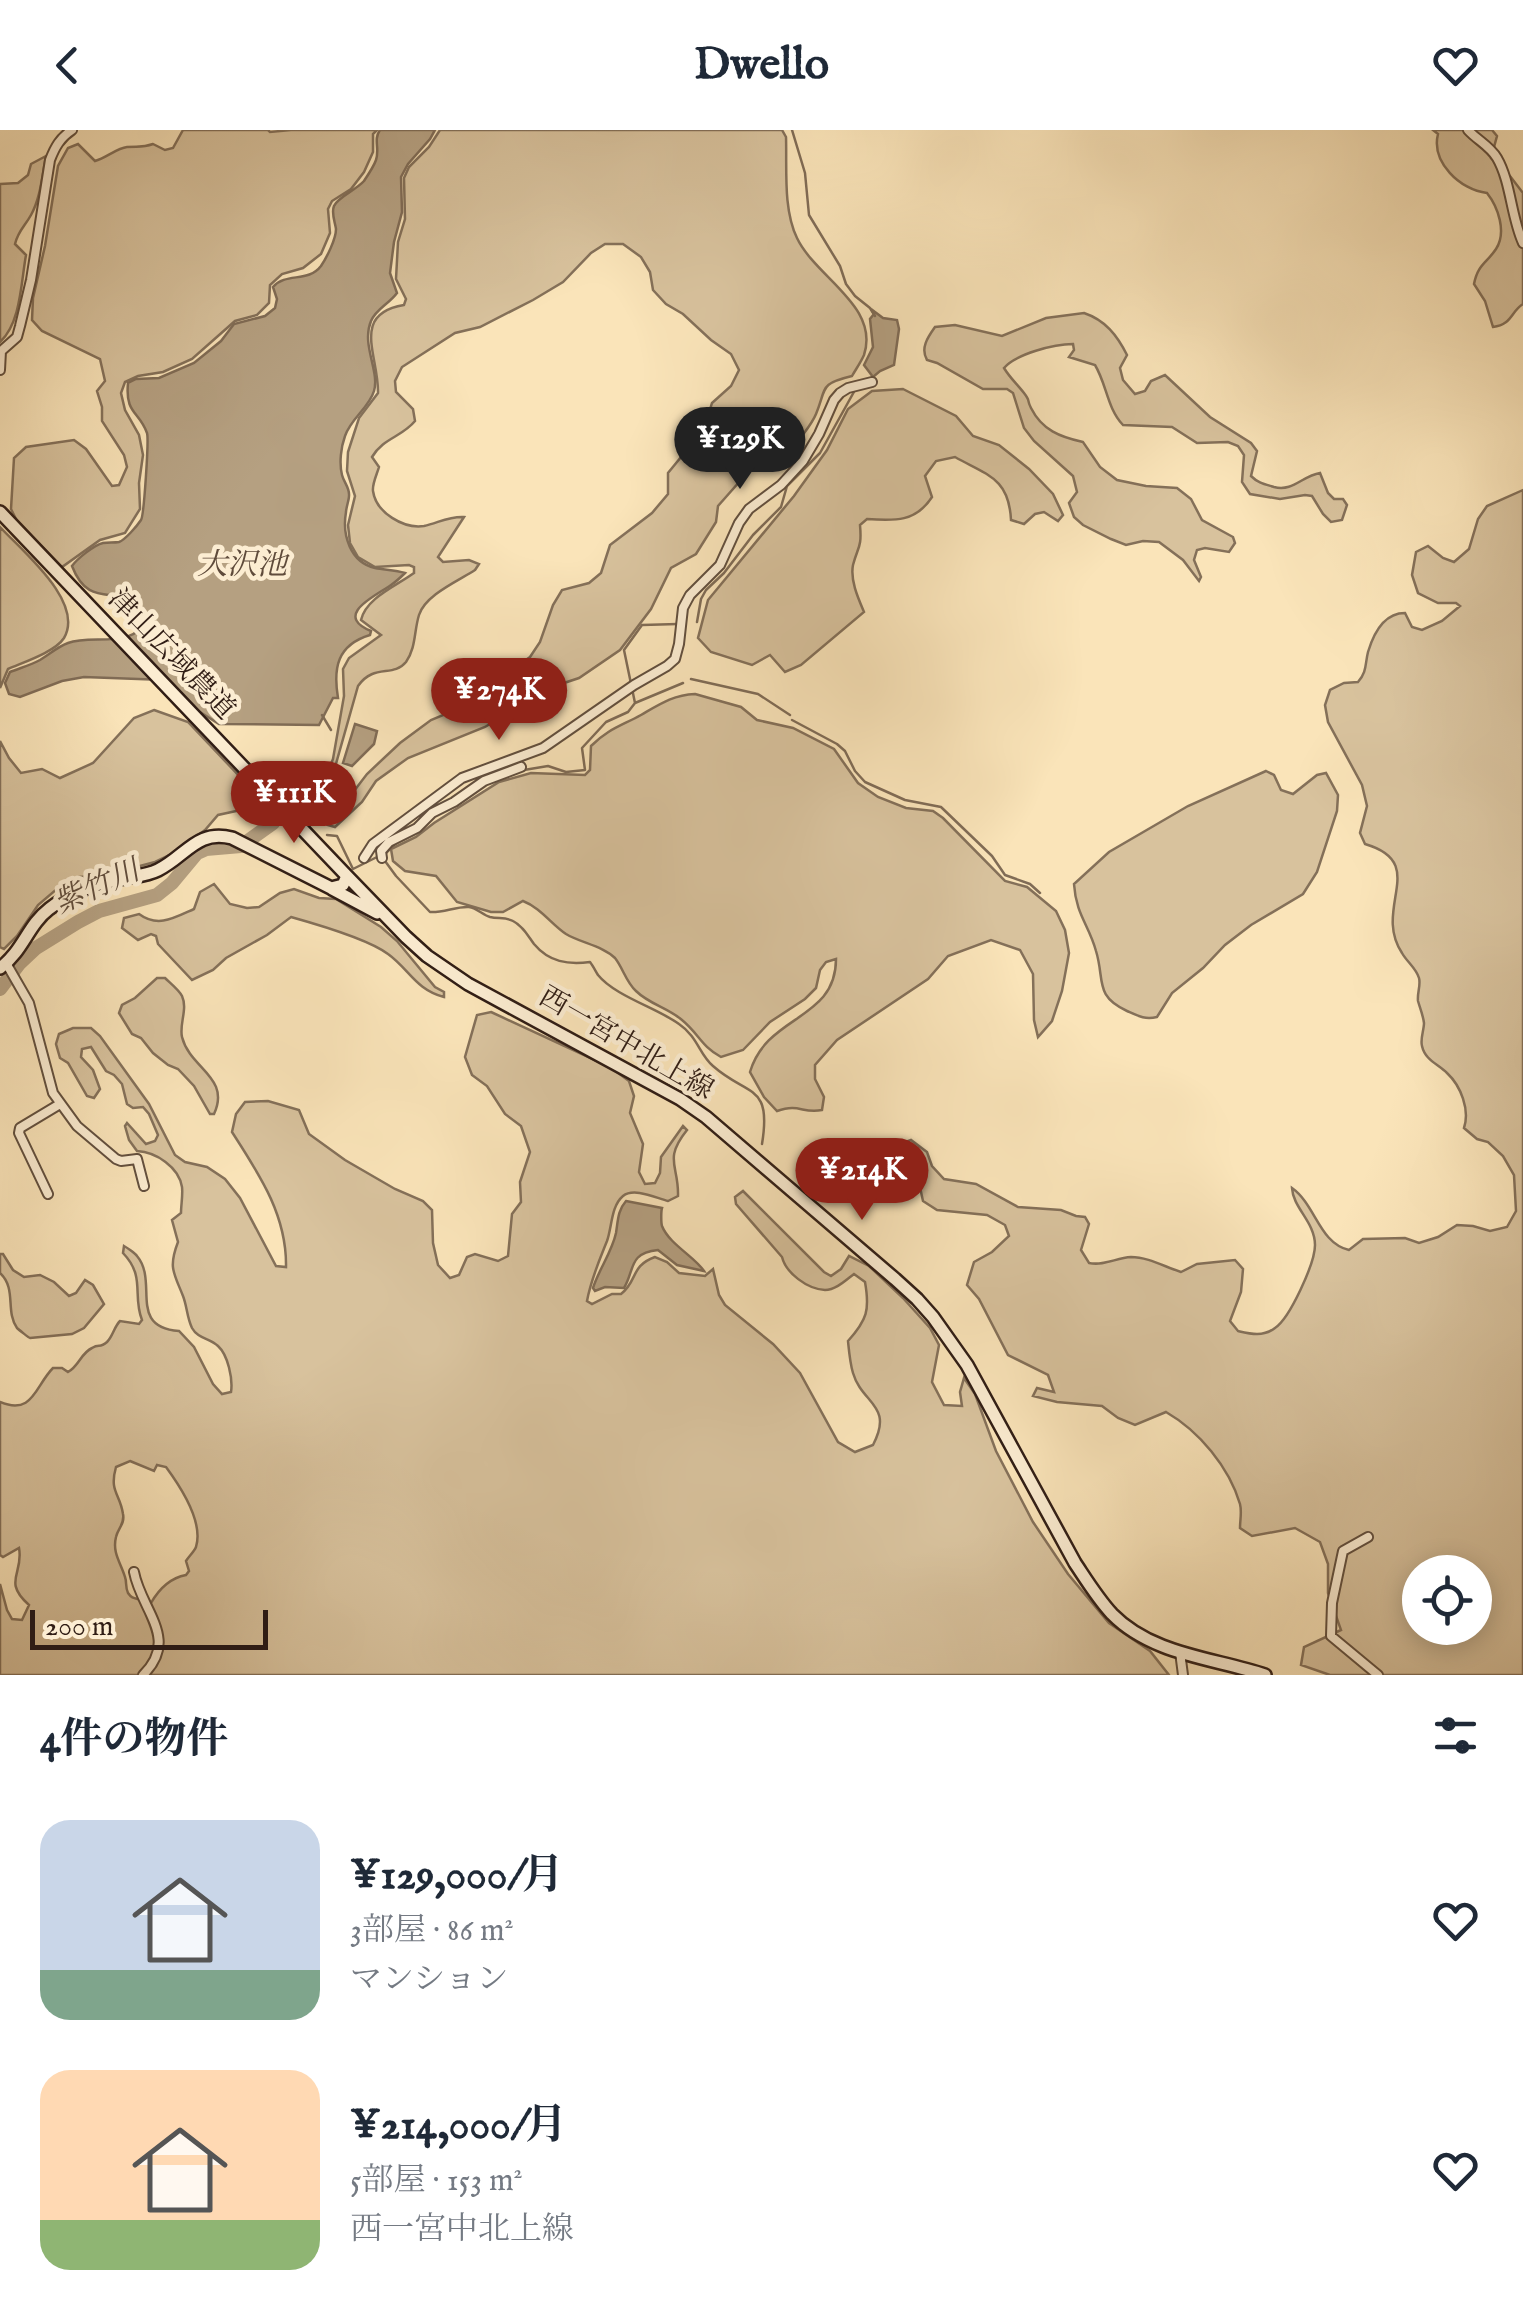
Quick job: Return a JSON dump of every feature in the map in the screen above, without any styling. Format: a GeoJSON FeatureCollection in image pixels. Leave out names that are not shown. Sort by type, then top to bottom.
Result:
{"type":"FeatureCollection","features":[{"type":"Feature","properties":{"kind":"main road","name":"津山広域農道"},"geometry":{"type":"LineString","coordinates":[[0,512],[347,876]]}},
{"type":"Feature","properties":{"kind":"main road"},"geometry":{"type":"LineString","coordinates":[[5,967],[41,915],[65,898],[110,881],[152,873],[206,837],[222,836],[244,844],[386,917]]}},
{"type":"Feature","properties":{"kind":"main road"},"geometry":{"type":"LineString","coordinates":[[331,888],[344,886],[347,876]]}},
{"type":"Feature","properties":{"kind":"main road","name":"西一宮中北上線"},"geometry":{"type":"LineString","coordinates":[[347,876],[406,937],[445,970],[693,1108],[917,1298],[968,1365],[1066,1546],[1095,1594],[1113,1615],[1133,1632],[1180,1652],[1265,1675]]}},
{"type":"Feature","properties":{"kind":"street"},"geometry":{"type":"LineString","coordinates":[[0,370],[1,352],[17,337],[31,280],[50,160],[54,147],[72,130]]}},
{"type":"Feature","properties":{"kind":"street"},"geometry":{"type":"LineString","coordinates":[[1468,130],[1489,147],[1502,168],[1523,244]]}},
{"type":"Feature","properties":{"kind":"street"},"geometry":{"type":"LineString","coordinates":[[364,858],[374,844],[462,778],[543,748],[667,666],[679,644],[683,608],[690,595],[720,565],[749,509],[781,485],[803,460],[840,393],[872,382]]}},
{"type":"Feature","properties":{"kind":"street"},"geometry":{"type":"LineString","coordinates":[[382,858],[381,851],[389,842],[418,828],[432,813],[484,781],[521,767]]}},
{"type":"Feature","properties":{"kind":"street"},"geometry":{"type":"LineString","coordinates":[[5,967],[16,979],[34,1019],[49,1084],[60,1104],[78,1126],[116,1159],[137,1159],[144,1186]]}},
{"type":"Feature","properties":{"kind":"street"},"geometry":{"type":"LineString","coordinates":[[48,1194],[19,1132],[26,1123],[60,1104]]}},
{"type":"Feature","properties":{"kind":"street"},"geometry":{"type":"LineString","coordinates":[[1368,1537],[1343,1551],[1332,1602],[1331,1636],[1378,1675]]}},
{"type":"Feature","properties":{"kind":"street"},"geometry":{"type":"LineString","coordinates":[[134,1572],[160,1641],[155,1661],[143,1675]]}},
{"type":"Feature","properties":{"kind":"street"},"geometry":{"type":"LineString","coordinates":[[1180,1652],[1183,1675]]}},
{"type":"Feature","properties":{"kind":"shaded area"},"geometry":{"type":"Polygon","coordinates":[[[183,130],[377,130],[364,172],[328,209],[330,233],[321,254],[303,268],[282,274],[270,285],[269,303],[257,315],[235,321],[192,359],[125,382],[121,393],[125,410],[139,435],[143,455],[140,509],[125,533],[100,540],[62,567],[17,521],[11,509],[14,458],[26,447],[74,440],[86,449],[112,486],[119,485],[127,467],[124,455],[102,421],[97,391],[105,381],[100,359],[42,331],[32,320],[58,166],[68,148],[78,144],[95,161],[127,147],[153,144],[165,150],[173,148],[183,130]]]}},
{"type":"Feature","properties":{"kind":"shaded area"},"geometry":{"type":"Polygon","coordinates":[[[440,130],[782,130],[786,137],[790,214],[797,238],[855,307],[866,338],[864,355],[852,376],[826,388],[814,418],[797,443],[778,446],[747,466],[740,481],[718,506],[716,522],[696,554],[671,568],[651,609],[620,650],[579,678],[552,687],[485,727],[408,758],[376,781],[362,802],[335,827],[328,825],[367,774],[400,743],[530,657],[562,590],[589,583],[601,573],[610,545],[652,513],[668,494],[668,473],[704,429],[712,403],[731,386],[739,370],[731,354],[653,290],[650,272],[641,257],[623,244],[605,244],[563,282],[480,327],[455,333],[402,367],[395,381],[396,392],[413,409],[415,421],[372,457],[379,467],[373,485],[375,499],[385,513],[408,525],[424,526],[464,517],[438,557],[443,562],[469,560],[479,564],[422,608],[406,662],[401,667],[370,675],[358,686],[328,792],[322,798],[313,793],[333,759],[344,696],[343,669],[349,658],[381,635],[361,620],[364,612],[375,599],[414,573],[414,567],[409,565],[375,567],[358,557],[350,543],[348,525],[355,496],[347,471],[348,452],[359,418],[378,393],[372,327],[377,317],[404,305],[406,299],[396,279],[398,242],[405,219],[404,178],[440,130]]]}},
{"type":"Feature","properties":{"kind":"shaded area"},"geometry":{"type":"Polygon","coordinates":[[[1433,130],[1492,130],[1497,136],[1491,158],[1523,193],[1523,304],[1499,326],[1493,327],[1485,301],[1474,284],[1480,268],[1499,242],[1498,212],[1487,193],[1467,186],[1450,173],[1439,155],[1438,134],[1433,130]]]}},
{"type":"Feature","properties":{"kind":"shaded area"},"geometry":{"type":"Polygon","coordinates":[[[46,156],[37,201],[15,244],[26,255],[21,289],[12,324],[0,342],[0,184],[18,183],[28,175],[31,164],[46,156]]]}},
{"type":"Feature","properties":{"kind":"shaded area"},"geometry":{"type":"Polygon","coordinates":[[[1084,313],[1104,324],[1119,341],[1127,355],[1120,368],[1123,380],[1135,394],[1165,375],[1210,417],[1251,443],[1257,451],[1251,476],[1281,488],[1320,473],[1328,493],[1347,505],[1342,520],[1331,522],[1312,496],[1280,499],[1250,494],[1242,482],[1244,455],[1238,446],[1228,442],[1197,443],[1172,427],[1123,425],[1095,365],[1069,357],[1073,344],[1065,344],[1026,354],[1004,368],[1041,422],[1059,435],[1083,442],[1100,467],[1117,480],[1177,488],[1191,499],[1202,520],[1233,537],[1235,543],[1229,552],[1197,550],[1194,560],[1199,581],[1183,560],[1159,542],[1126,545],[1083,525],[1074,517],[1069,503],[1077,492],[1073,476],[1024,428],[1013,393],[1007,389],[983,389],[927,360],[924,351],[935,327],[955,325],[1002,336],[1046,318],[1084,313]]]}},
{"type":"Feature","properties":{"kind":"shaded area"},"geometry":{"type":"Polygon","coordinates":[[[903,389],[956,416],[973,436],[999,445],[1053,494],[1063,515],[1058,521],[1044,512],[1024,524],[1011,520],[1006,495],[994,479],[955,457],[936,461],[925,476],[932,497],[919,511],[896,520],[867,519],[860,525],[853,577],[864,612],[801,665],[785,672],[770,655],[752,665],[711,652],[698,638],[708,600],[794,496],[827,450],[848,409],[872,391],[903,389]]]}},
{"type":"Feature","properties":{"kind":"shaded area"},"geometry":{"type":"Polygon","coordinates":[[[1523,490],[1523,1675],[1330,1675],[1301,1665],[1304,1647],[1341,1630],[1328,1593],[1328,1564],[1320,1542],[1295,1528],[1252,1536],[1240,1528],[1240,1504],[1220,1464],[1190,1429],[1166,1412],[1135,1425],[1102,1406],[1033,1396],[1037,1388],[1054,1392],[1048,1375],[1008,1355],[979,1299],[967,1285],[974,1262],[1009,1236],[1005,1225],[987,1215],[937,1210],[923,1201],[916,1169],[897,1154],[898,1145],[911,1140],[927,1152],[932,1166],[944,1179],[976,1184],[1018,1207],[1061,1210],[1085,1217],[1089,1224],[1081,1250],[1089,1263],[1137,1257],[1181,1272],[1197,1264],[1235,1260],[1243,1269],[1241,1292],[1230,1321],[1238,1331],[1252,1334],[1266,1333],[1281,1322],[1301,1290],[1311,1264],[1315,1245],[1312,1229],[1292,1188],[1331,1240],[1349,1250],[1363,1239],[1405,1238],[1419,1243],[1457,1225],[1490,1231],[1507,1227],[1516,1211],[1514,1175],[1503,1156],[1464,1128],[1466,1114],[1460,1091],[1424,1051],[1419,978],[1394,936],[1394,863],[1384,852],[1365,844],[1360,833],[1367,806],[1362,785],[1328,722],[1325,705],[1330,690],[1361,678],[1373,637],[1391,616],[1405,613],[1412,627],[1422,630],[1442,621],[1460,606],[1438,603],[1418,593],[1412,575],[1416,552],[1428,546],[1454,562],[1469,549],[1478,519],[1487,506],[1523,490]]]}},
{"type":"Feature","properties":{"kind":"shaded area"},"geometry":{"type":"Polygon","coordinates":[[[0,527],[59,593],[68,624],[64,638],[54,648],[8,669],[0,688],[0,527]]]}},
{"type":"Feature","properties":{"kind":"shaded area"},"geometry":{"type":"Polygon","coordinates":[[[695,694],[741,707],[757,720],[793,728],[834,749],[858,783],[878,797],[906,808],[933,811],[1005,881],[1027,887],[1056,911],[1069,953],[1052,1021],[1038,1037],[1033,974],[1020,950],[991,940],[948,956],[928,979],[837,1040],[815,1065],[815,1079],[824,1097],[822,1110],[777,1111],[750,1072],[771,1039],[825,995],[836,959],[826,962],[816,988],[805,999],[770,1022],[743,1050],[721,1057],[682,1020],[636,991],[610,954],[566,934],[529,904],[523,901],[503,912],[491,912],[457,902],[436,876],[405,871],[393,861],[391,849],[499,782],[531,773],[585,775],[590,770],[591,746],[603,736],[667,701],[695,694]]]}},
{"type":"Feature","properties":{"kind":"shaded area"},"geometry":{"type":"Polygon","coordinates":[[[154,710],[188,722],[261,799],[255,807],[218,815],[205,830],[155,862],[102,876],[78,877],[58,888],[38,905],[17,936],[4,949],[0,947],[0,741],[21,773],[42,769],[60,778],[93,763],[134,718],[154,710]]]}},
{"type":"Feature","properties":{"kind":"shaded area"},"geometry":{"type":"Polygon","coordinates":[[[1266,771],[1274,775],[1281,790],[1293,794],[1317,775],[1326,773],[1338,795],[1337,811],[1317,872],[1303,894],[1225,945],[1172,993],[1157,1017],[1142,1017],[1117,1005],[1105,993],[1074,884],[1109,852],[1188,806],[1266,771]]]}},
{"type":"Feature","properties":{"kind":"shaded area"},"geometry":{"type":"Polygon","coordinates":[[[214,884],[230,904],[247,908],[259,907],[294,889],[336,899],[397,941],[435,987],[444,992],[444,997],[426,989],[379,948],[291,917],[192,980],[158,944],[156,936],[151,934],[138,940],[122,928],[124,918],[139,914],[159,921],[194,909],[200,892],[214,884]]]}},
{"type":"Feature","properties":{"kind":"shaded area"},"geometry":{"type":"Polygon","coordinates":[[[157,978],[165,978],[182,996],[182,1037],[217,1091],[214,1114],[210,1114],[194,1086],[178,1069],[132,1034],[119,1013],[122,1005],[157,978]]]}},
{"type":"Feature","properties":{"kind":"shaded area"},"geometry":{"type":"Polygon","coordinates":[[[491,1012],[610,1067],[629,1081],[634,1096],[630,1113],[643,1144],[639,1172],[645,1184],[655,1183],[661,1157],[683,1126],[687,1130],[674,1156],[678,1196],[668,1201],[633,1193],[619,1200],[587,1301],[592,1304],[621,1294],[638,1269],[655,1257],[679,1273],[705,1276],[713,1269],[725,1305],[773,1344],[800,1373],[838,1442],[855,1452],[873,1445],[880,1421],[857,1383],[848,1341],[866,1314],[865,1282],[854,1274],[829,1290],[805,1283],[788,1269],[736,1204],[735,1197],[743,1191],[831,1276],[849,1256],[869,1266],[930,1328],[939,1345],[932,1382],[944,1405],[962,1406],[964,1378],[975,1394],[996,1451],[1033,1522],[1068,1574],[1109,1623],[1150,1651],[1169,1675],[0,1675],[0,1584],[12,1619],[22,1620],[29,1605],[15,1583],[19,1548],[0,1555],[0,1402],[27,1402],[53,1368],[68,1372],[88,1350],[107,1342],[120,1321],[139,1324],[142,1320],[136,1278],[123,1253],[124,1246],[143,1267],[149,1312],[154,1321],[163,1328],[179,1331],[194,1347],[213,1384],[222,1394],[231,1392],[225,1355],[192,1328],[173,1270],[178,1242],[172,1220],[181,1213],[180,1180],[165,1162],[137,1151],[129,1140],[127,1123],[146,1144],[155,1141],[158,1135],[149,1114],[143,1107],[127,1104],[122,1084],[106,1071],[91,1047],[82,1049],[81,1057],[93,1070],[100,1089],[94,1098],[87,1096],[68,1063],[60,1058],[56,1044],[59,1034],[73,1028],[91,1028],[100,1036],[149,1104],[175,1155],[185,1162],[207,1167],[225,1179],[240,1198],[276,1266],[286,1267],[282,1230],[261,1179],[232,1132],[236,1114],[245,1102],[268,1101],[299,1110],[309,1134],[345,1160],[423,1201],[432,1210],[438,1265],[450,1278],[459,1275],[467,1257],[475,1254],[498,1261],[508,1256],[512,1214],[521,1202],[520,1182],[530,1152],[521,1126],[505,1114],[487,1086],[472,1075],[465,1057],[477,1015],[491,1012]],[[130,1461],[116,1467],[114,1475],[123,1517],[116,1537],[116,1553],[128,1593],[142,1600],[143,1605],[151,1603],[170,1581],[186,1575],[186,1561],[198,1537],[194,1515],[178,1484],[166,1467],[157,1465],[154,1471],[130,1461]]]}},
{"type":"Feature","properties":{"kind":"shaded area"},"geometry":{"type":"Polygon","coordinates":[[[0,1254],[24,1277],[40,1275],[69,1296],[85,1280],[93,1285],[104,1304],[84,1328],[72,1334],[30,1338],[14,1321],[8,1286],[0,1273],[0,1254]]]}},
{"type":"Feature","properties":{"kind":"water","name":"大沢池"},"geometry":{"type":"Polygon","coordinates":[[[380,130],[435,130],[401,177],[402,212],[390,273],[397,293],[371,321],[368,339],[374,391],[348,430],[341,465],[349,493],[345,530],[354,554],[366,565],[405,573],[356,612],[360,625],[371,631],[350,645],[340,659],[336,677],[338,698],[333,698],[319,725],[219,724],[192,707],[165,680],[84,677],[20,697],[9,694],[5,683],[10,672],[37,662],[64,645],[123,638],[141,628],[147,618],[138,606],[129,599],[89,589],[72,566],[99,544],[122,541],[141,520],[147,433],[131,407],[128,383],[159,378],[194,363],[221,341],[234,324],[265,316],[275,308],[273,287],[278,282],[310,274],[321,266],[336,233],[334,206],[371,171],[380,130]]]}},
{"type":"Feature","properties":{"kind":"water"},"geometry":{"type":"Polygon","coordinates":[[[871,309],[883,318],[897,320],[899,329],[894,365],[873,377],[864,365],[873,347],[871,309]]]}},
{"type":"Feature","properties":{"kind":"water"},"geometry":{"type":"Polygon","coordinates":[[[355,724],[377,731],[374,744],[352,766],[343,763],[355,724]]]}},
{"type":"Feature","properties":{"kind":"water"},"geometry":{"type":"Polygon","coordinates":[[[626,1201],[662,1208],[665,1233],[704,1271],[677,1265],[658,1250],[637,1259],[624,1288],[595,1291],[626,1201]]]}},
{"type":"Feature","properties":{"kind":"waterway"},"geometry":{"type":"LineString","coordinates":[[792,130],[805,173],[809,215],[840,266],[846,284],[875,316]]}},
{"type":"Feature","properties":{"kind":"waterway"},"geometry":{"type":"LineString","coordinates":[[697,622],[706,590],[781,507],[787,486],[820,453],[855,390]]}},
{"type":"Feature","properties":{"kind":"waterway"},"geometry":{"type":"LineString","coordinates":[[635,703],[624,650],[642,625],[678,624]]}},
{"type":"Feature","properties":{"kind":"waterway"},"geometry":{"type":"LineString","coordinates":[[691,679],[758,694],[790,715]]}},
{"type":"Feature","properties":{"kind":"waterway"},"geometry":{"type":"LineString","coordinates":[[518,771],[548,766],[566,772],[585,770],[582,748],[606,722],[628,712],[635,703],[683,683]]}},
{"type":"Feature","properties":{"kind":"waterway"},"geometry":{"type":"LineString","coordinates":[[322,715],[331,730]]}},
{"type":"Feature","properties":{"kind":"waterway"},"geometry":{"type":"LineString","coordinates":[[792,720],[837,744],[865,782],[905,800],[941,807],[992,856],[1005,875],[1030,884],[1040,893]]}},
{"type":"Feature","properties":{"kind":"waterway","name":"紫竹川"},"geometry":{"type":"LineString","coordinates":[[0,989],[36,948],[78,922],[99,911],[157,895],[197,853],[241,846],[273,823]]}},
{"type":"Feature","properties":{"kind":"waterway"},"geometry":{"type":"LineString","coordinates":[[404,839],[419,831]]}},
{"type":"Feature","properties":{"kind":"waterway"},"geometry":{"type":"LineString","coordinates":[[327,835],[337,836],[353,869],[377,857]]}},
{"type":"Feature","properties":{"kind":"waterway"},"geometry":{"type":"LineString","coordinates":[[385,854],[397,842]]}},
{"type":"Feature","properties":{"kind":"waterway"},"geometry":{"type":"LineString","coordinates":[[385,861],[430,912],[469,907],[490,917],[510,920],[546,955],[567,962],[590,962],[615,989],[679,1024],[713,1066],[760,1101],[762,1144]]}}]}
